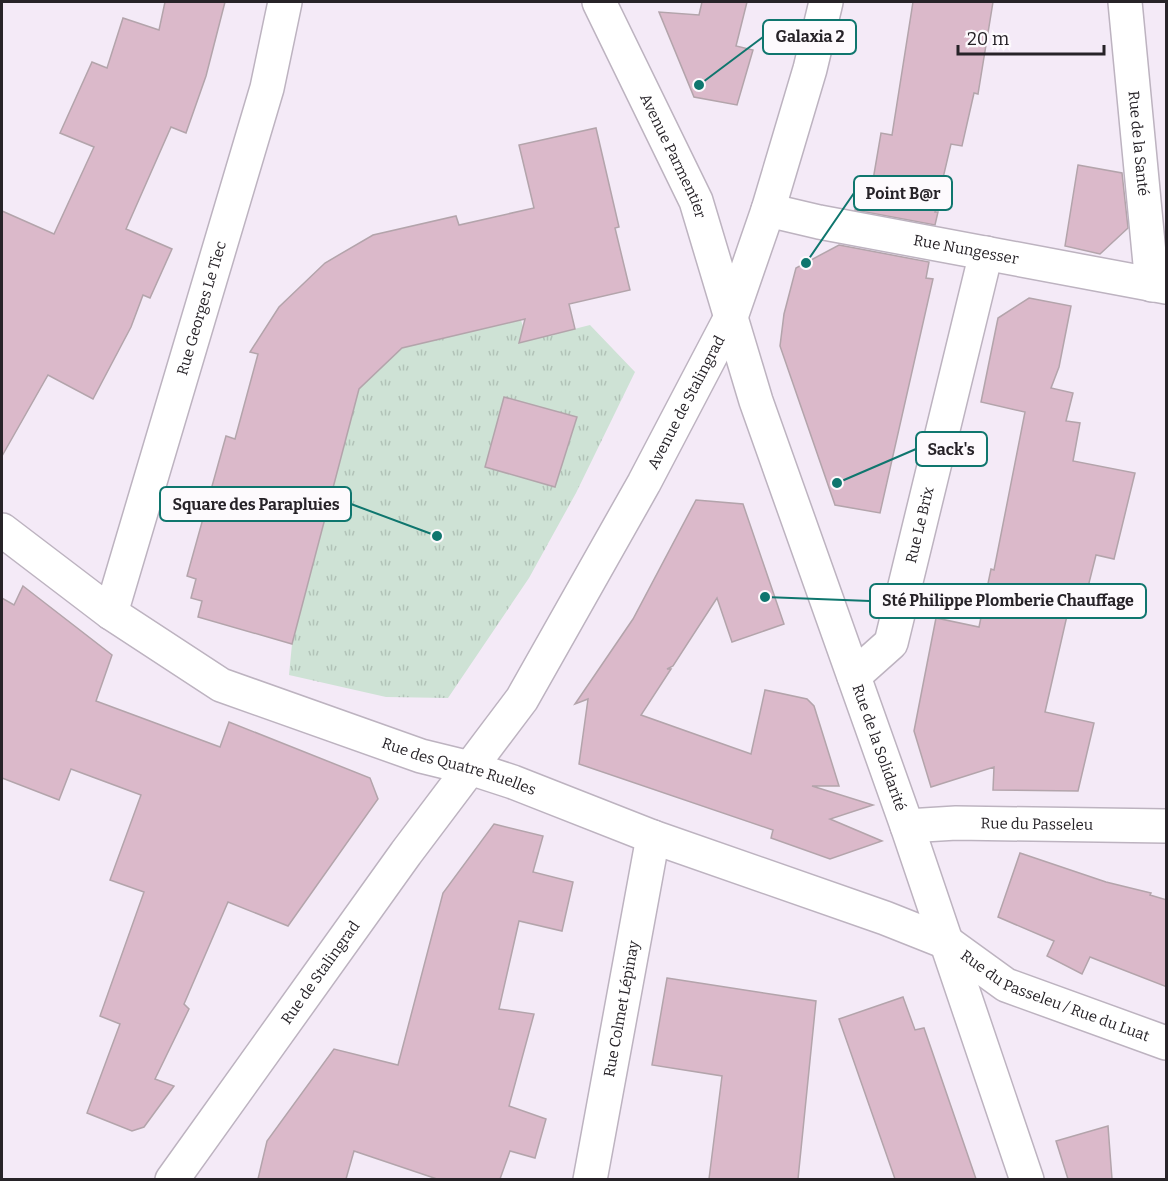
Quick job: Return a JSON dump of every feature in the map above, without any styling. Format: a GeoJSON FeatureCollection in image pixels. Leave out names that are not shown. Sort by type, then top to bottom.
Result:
{"type":"FeatureCollection","features":[{"type":"Feature","properties":{"kind":"street","name":"Rue Georges Le Tiec"},"geometry":{"type":"LineString","coordinates":[[111,613],[267,88],[285,2]]}},
{"type":"Feature","properties":{"kind":"street","name":"Avenue Parmentier"},"geometry":{"type":"LineString","coordinates":[[599,2],[696,201],[731,317]]}},
{"type":"Feature","properties":{"kind":"street","name":"Avenue de Stalingrad"},"geometry":{"type":"LineString","coordinates":[[470,768],[499,731],[527,689],[644,483],[731,317],[768,210],[810,69],[826,2]]}},
{"type":"Feature","properties":{"kind":"street","name":"Rue de la Santé"},"geometry":{"type":"LineString","coordinates":[[1125,2],[1159,286]]}},
{"type":"Feature","properties":{"kind":"street","name":"Rue Nungesser"},"geometry":{"type":"LineString","coordinates":[[768,210],[819,222],[1159,286]]}},
{"type":"Feature","properties":{"kind":"street","name":"Rue Le Brix"},"geometry":{"type":"LineString","coordinates":[[854,676],[891,643],[986,253]]}},
{"type":"Feature","properties":{"kind":"street","name":"Rue de la Solidarité"},"geometry":{"type":"LineString","coordinates":[[731,317],[756,401],[948,943],[1027,1179]]}},
{"type":"Feature","properties":{"kind":"street","name":"Rue des Quatre Ruelles"},"geometry":{"type":"LineString","coordinates":[[2,530],[111,613],[221,685],[421,756],[513,782],[653,837],[885,918],[948,943]]}},
{"type":"Feature","properties":{"kind":"street","name":"Rue de Stalingrad"},"geometry":{"type":"LineString","coordinates":[[172,1179],[405,853],[470,768]]}},
{"type":"Feature","properties":{"kind":"street","name":"Rue du Passeleu"},"geometry":{"type":"LineString","coordinates":[[907,826],[957,823],[1167,826]]}},
{"type":"Feature","properties":{"kind":"street","name":"Rue Colmet Lépinay"},"geometry":{"type":"LineString","coordinates":[[590,1179],[653,837]]}},
{"type":"Feature","properties":{"kind":"street","name":"Rue du Passeleu / Rue du Luat"},"geometry":{"type":"LineString","coordinates":[[948,943],[1006,985],[1167,1043]]}},
{"type":"Feature","properties":{"kind":"green space"},"geometry":{"type":"Polygon","coordinates":[[[521,320],[527,341],[590,325],[635,372],[576,493],[529,578],[448,698],[386,697],[289,675],[292,644],[359,389],[402,348],[521,320]]]}},
{"type":"Feature","properties":{"kind":"building"},"geometry":{"type":"Polygon","coordinates":[[[165,2],[225,2],[206,76],[186,133],[171,127],[126,229],[172,249],[150,298],[143,295],[131,327],[93,399],[48,375],[2,456],[2,211],[54,234],[94,147],[60,133],[92,62],[107,68],[123,18],[159,30],[165,2]]]}},
{"type":"Feature","properties":{"kind":"building"},"geometry":{"type":"Polygon","coordinates":[[[702,2],[747,2],[736,46],[753,50],[737,105],[694,97],[659,12],[699,15],[702,2]]]}},
{"type":"Feature","properties":{"kind":"building"},"geometry":{"type":"Polygon","coordinates":[[[913,2],[993,2],[978,94],[974,93],[962,146],[951,144],[935,212],[938,212],[935,225],[855,210],[862,193],[872,186],[881,133],[892,135],[913,2]]]}},
{"type":"Feature","properties":{"kind":"building"},"geometry":{"type":"Polygon","coordinates":[[[596,128],[619,227],[615,228],[630,290],[569,304],[575,329],[519,343],[525,319],[402,348],[359,389],[292,644],[198,617],[202,601],[191,598],[196,579],[187,576],[226,436],[235,439],[258,354],[250,352],[279,307],[325,263],[373,235],[456,216],[459,225],[534,208],[519,145],[596,128]]]}},
{"type":"Feature","properties":{"kind":"building"},"geometry":{"type":"Polygon","coordinates":[[[1078,165],[1122,173],[1128,228],[1100,254],[1065,246],[1078,165]]]}},
{"type":"Feature","properties":{"kind":"building"},"geometry":{"type":"Polygon","coordinates":[[[839,245],[929,262],[926,278],[933,279],[880,513],[835,505],[780,346],[784,314],[796,268],[839,245]]]}},
{"type":"Feature","properties":{"kind":"building"},"geometry":{"type":"Polygon","coordinates":[[[1029,298],[1071,306],[1059,367],[1051,388],[1073,393],[1066,421],[1080,423],[1073,461],[1135,473],[1114,559],[1096,555],[1088,587],[1074,585],[1045,712],[1094,723],[1078,791],[993,790],[994,767],[931,787],[914,731],[936,618],[979,627],[991,569],[994,570],[1025,412],[981,402],[998,318],[1029,298]]]}},
{"type":"Feature","properties":{"kind":"building"},"geometry":{"type":"Polygon","coordinates":[[[504,397],[577,417],[555,487],[485,467],[504,397]]]}},
{"type":"Feature","properties":{"kind":"building"},"geometry":{"type":"Polygon","coordinates":[[[696,500],[743,504],[784,624],[732,642],[717,598],[673,666],[667,669],[671,669],[641,715],[751,754],[765,690],[807,699],[814,706],[839,786],[812,786],[873,805],[830,819],[882,841],[830,859],[771,838],[773,830],[579,764],[588,699],[575,704],[633,619],[696,500]]]}},
{"type":"Feature","properties":{"kind":"building"},"geometry":{"type":"Polygon","coordinates":[[[23,586],[112,655],[96,701],[220,747],[229,722],[370,778],[378,799],[288,926],[228,902],[184,1004],[189,1009],[155,1079],[174,1086],[144,1127],[132,1131],[87,1113],[120,1024],[100,1016],[144,892],[110,880],[141,795],[71,769],[59,800],[2,778],[2,598],[14,605],[23,586]]]}},
{"type":"Feature","properties":{"kind":"building"},"geometry":{"type":"Polygon","coordinates":[[[494,824],[543,836],[533,872],[573,882],[562,931],[519,921],[499,1009],[534,1014],[509,1106],[546,1119],[535,1158],[510,1151],[500,1179],[437,1179],[354,1151],[346,1179],[258,1179],[267,1141],[334,1049],[398,1065],[443,893],[494,824]]]}},
{"type":"Feature","properties":{"kind":"building"},"geometry":{"type":"Polygon","coordinates":[[[1020,853],[1167,900],[1167,987],[1090,957],[1082,974],[1047,956],[1054,941],[998,917],[1020,853]]]}},
{"type":"Feature","properties":{"kind":"building"},"geometry":{"type":"Polygon","coordinates":[[[667,978],[816,1001],[798,1179],[709,1179],[722,1076],[652,1065],[667,978]]]}},
{"type":"Feature","properties":{"kind":"building"},"geometry":{"type":"Polygon","coordinates":[[[903,997],[915,1030],[924,1028],[976,1179],[895,1179],[839,1019],[903,997]]]}},
{"type":"Feature","properties":{"kind":"building"},"geometry":{"type":"Polygon","coordinates":[[[1108,1126],[1112,1179],[1068,1179],[1056,1141],[1108,1126]]]}},
{"type":"Feature","properties":{"kind":"place","name":"Galaxia 2"},"geometry":{"type":"Point","coordinates":[699,85]}},
{"type":"Feature","properties":{"kind":"place","name":"Point B@r"},"geometry":{"type":"Point","coordinates":[806,263]}},
{"type":"Feature","properties":{"kind":"place","name":"Sack's"},"geometry":{"type":"Point","coordinates":[837,483]}},
{"type":"Feature","properties":{"kind":"place","name":"Square des Parapluies"},"geometry":{"type":"Point","coordinates":[437,536]}},
{"type":"Feature","properties":{"kind":"place","name":"Sté Philippe Plomberie Chauffage"},"geometry":{"type":"Point","coordinates":[765,597]}}]}
